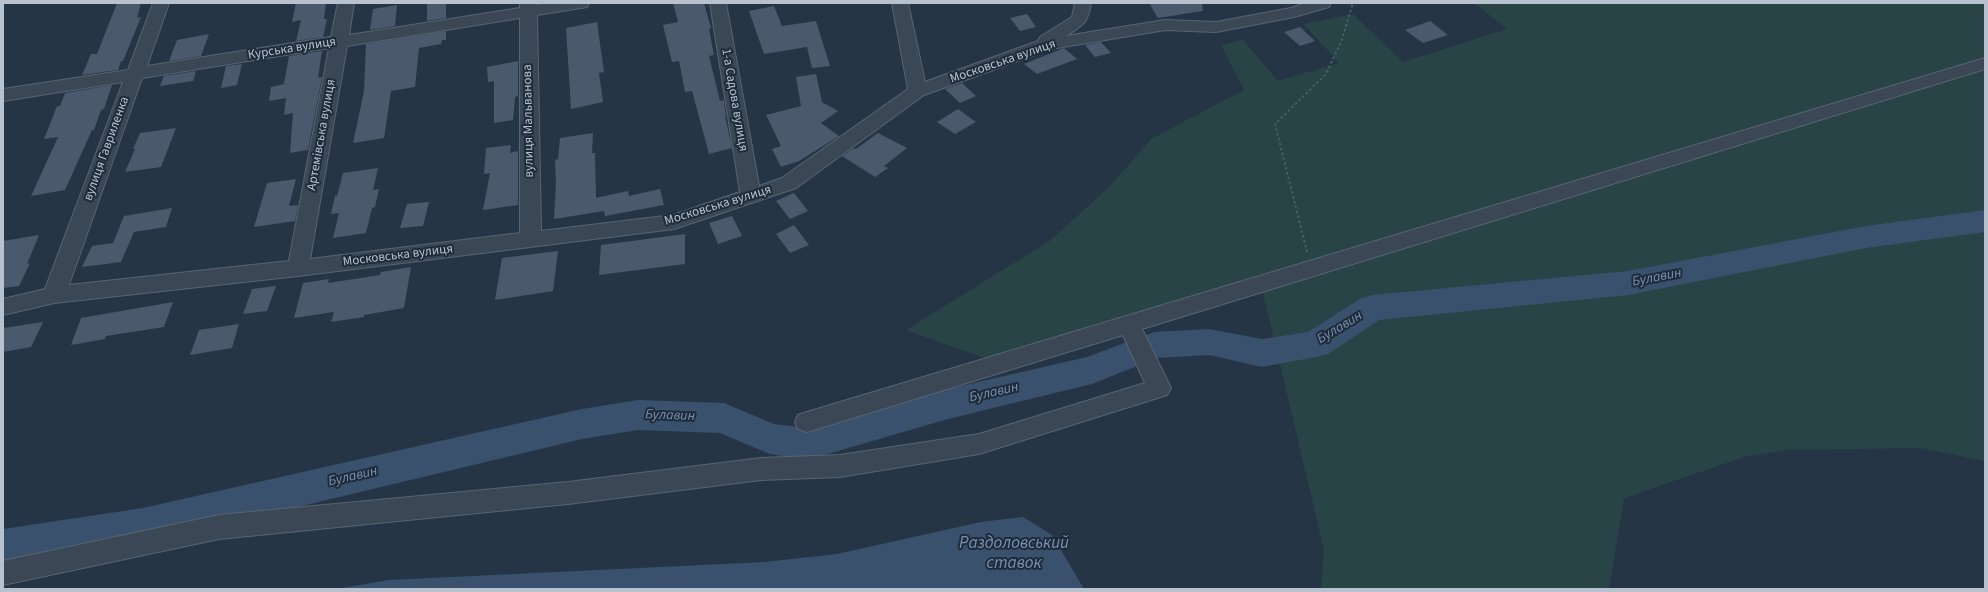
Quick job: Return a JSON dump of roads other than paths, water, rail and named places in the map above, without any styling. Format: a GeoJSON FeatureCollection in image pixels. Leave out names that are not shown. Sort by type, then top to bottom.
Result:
{"type":"FeatureCollection","features":[{"type":"Feature","properties":{"kind":"street","name":"вулиця Гавриленка"},"geometry":{"type":"LineString","coordinates":[[54,295],[161,3]]}},
{"type":"Feature","properties":{"kind":"street","name":"Артемівська вулиця"},"geometry":{"type":"LineString","coordinates":[[298,268],[346,3]]}},
{"type":"Feature","properties":{"kind":"street","name":"Курська вулиця"},"geometry":{"type":"LineString","coordinates":[[3,95],[338,42],[528,7],[582,3]]}},
{"type":"Feature","properties":{"kind":"street","name":"1-а Садова вулиця"},"geometry":{"type":"LineString","coordinates":[[718,3],[751,196]]}},
{"type":"Feature","properties":{"kind":"street"},"geometry":{"type":"LineString","coordinates":[[900,3],[918,91]]}},
{"type":"Feature","properties":{"kind":"street"},"geometry":{"type":"LineString","coordinates":[[1031,50],[1080,19],[1083,3]]}},
{"type":"Feature","properties":{"kind":"street","name":"Московська вулиця"},"geometry":{"type":"LineString","coordinates":[[3,307],[54,295],[298,268],[674,222],[789,183],[918,91],[1047,44],[1165,25],[1216,27],[1294,12],[1323,3]]}},
{"type":"Feature","properties":{"kind":"street","name":"вулиця Мальванова"},"geometry":{"type":"LineString","coordinates":[[528,7],[531,240]]}},
{"type":"Feature","properties":{"kind":"street"},"geometry":{"type":"LineString","coordinates":[[807,422],[1132,330],[1311,269],[1985,63]]}},
{"type":"Feature","properties":{"kind":"street"},"geometry":{"type":"LineString","coordinates":[[3,573],[219,527],[568,493],[761,469],[840,466],[980,444],[1159,388],[1132,330]]}},
{"type":"Feature","properties":{"kind":"water","name":"Раздоловський ставок"},"geometry":{"type":"Polygon","coordinates":[[[1023,517],[1052,535],[1084,589],[336,589],[389,580],[765,562],[837,554],[981,522],[1023,517]]]}},
{"type":"Feature","properties":{"kind":"waterway","name":"Булавин"},"geometry":{"type":"LineString","coordinates":[[3,547],[143,526],[582,424],[638,415],[724,418],[770,439],[807,444],[948,404],[1092,370],[1154,345],[1209,342],[1262,353],[1316,344],[1372,308],[1628,283],[1866,237],[1985,221]]}}]}
